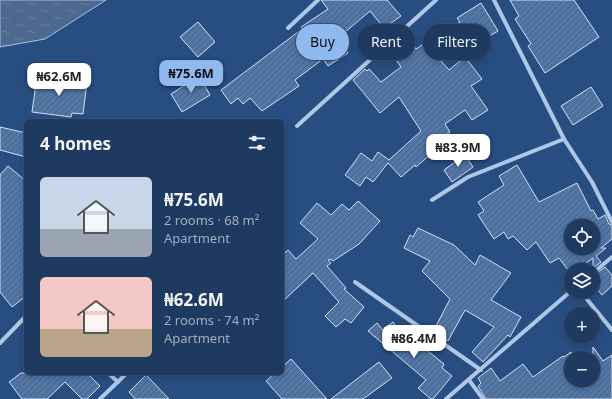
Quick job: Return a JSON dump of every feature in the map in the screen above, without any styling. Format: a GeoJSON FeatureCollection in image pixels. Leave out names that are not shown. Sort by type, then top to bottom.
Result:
{"type":"FeatureCollection","features":[{"type":"Feature","properties":{"kind":"street"},"geometry":{"type":"LineString","coordinates":[[288,28],[318,0]]}},
{"type":"Feature","properties":{"kind":"street"},"geometry":{"type":"LineString","coordinates":[[297,126],[436,0]]}},
{"type":"Feature","properties":{"kind":"street"},"geometry":{"type":"LineString","coordinates":[[494,0],[564,139],[592,182],[612,222]]}},
{"type":"Feature","properties":{"kind":"street"},"geometry":{"type":"LineString","coordinates":[[432,200],[468,177],[564,139]]}},
{"type":"Feature","properties":{"kind":"street"},"geometry":{"type":"LineString","coordinates":[[600,266],[612,257]]}},
{"type":"Feature","properties":{"kind":"street"},"geometry":{"type":"LineString","coordinates":[[355,282],[481,370]]}},
{"type":"Feature","properties":{"kind":"street"},"geometry":{"type":"LineString","coordinates":[[446,399],[564,297]]}},
{"type":"Feature","properties":{"kind":"street"},"geometry":{"type":"LineString","coordinates":[[587,299],[612,330]]}},
{"type":"Feature","properties":{"kind":"street"},"geometry":{"type":"LineString","coordinates":[[0,343],[24,318]]}},
{"type":"Feature","properties":{"kind":"street"},"geometry":{"type":"LineString","coordinates":[[110,375],[118,382]]}},
{"type":"Feature","properties":{"kind":"street"},"geometry":{"type":"LineString","coordinates":[[100,399],[125,375]]}},
{"type":"Feature","properties":{"kind":"street"},"geometry":{"type":"LineString","coordinates":[[469,380],[483,399]]}},
{"type":"Feature","properties":{"kind":"water"},"geometry":{"type":"Polygon","coordinates":[[[0,0],[106,0],[45,39],[0,47],[0,0]]]}},
{"type":"Feature","properties":{"kind":"building"},"geometry":{"type":"Polygon","coordinates":[[[321,0],[387,0],[401,16],[390,24],[381,24],[370,11],[349,29],[349,24],[306,24],[328,9],[321,0]]]}},
{"type":"Feature","properties":{"kind":"building"},"geometry":{"type":"Polygon","coordinates":[[[510,0],[574,0],[599,37],[545,73],[528,46],[531,44],[515,19],[519,16],[510,0]]]}},
{"type":"Feature","properties":{"kind":"building"},"geometry":{"type":"Polygon","coordinates":[[[481,3],[498,31],[491,35],[491,24],[456,24],[460,22],[457,18],[481,3]]]}},
{"type":"Feature","properties":{"kind":"building"},"geometry":{"type":"Polygon","coordinates":[[[198,22],[215,42],[198,57],[180,37],[198,22]]]}},
{"type":"Feature","properties":{"kind":"building"},"geometry":{"type":"Polygon","coordinates":[[[296,34],[296,60],[322,60],[295,80],[299,86],[262,111],[250,98],[243,104],[238,98],[231,104],[221,90],[296,34]]]}},
{"type":"Feature","properties":{"kind":"building"},"geometry":{"type":"Polygon","coordinates":[[[423,44],[423,60],[440,60],[449,70],[461,60],[467,60],[482,79],[471,86],[488,110],[472,120],[465,110],[445,124],[450,132],[429,147],[433,152],[416,167],[415,165],[401,177],[388,163],[373,182],[366,177],[360,186],[345,175],[361,153],[372,161],[378,152],[389,160],[421,131],[399,97],[380,113],[353,80],[365,69],[367,71],[369,69],[381,82],[401,67],[396,60],[415,60],[415,48],[416,49],[423,44]]]}},
{"type":"Feature","properties":{"kind":"building"},"geometry":{"type":"Polygon","coordinates":[[[324,60],[337,60],[328,66],[324,60]]]}},
{"type":"Feature","properties":{"kind":"building"},"geometry":{"type":"Polygon","coordinates":[[[37,76],[87,82],[83,114],[72,113],[71,117],[32,112],[37,76]]]}},
{"type":"Feature","properties":{"kind":"building"},"geometry":{"type":"Polygon","coordinates":[[[199,76],[210,95],[182,112],[171,94],[199,76]]]}},
{"type":"Feature","properties":{"kind":"building"},"geometry":{"type":"Polygon","coordinates":[[[591,87],[603,106],[573,125],[561,106],[591,87]]]}},
{"type":"Feature","properties":{"kind":"building"},"geometry":{"type":"Polygon","coordinates":[[[0,127],[24,133],[24,156],[0,150],[0,127]]]}},
{"type":"Feature","properties":{"kind":"building"},"geometry":{"type":"Polygon","coordinates":[[[465,155],[473,167],[452,182],[444,170],[465,155]]]}},
{"type":"Feature","properties":{"kind":"building"},"geometry":{"type":"Polygon","coordinates":[[[517,165],[539,202],[577,183],[591,211],[593,210],[598,219],[564,219],[564,255],[597,255],[596,256],[601,262],[593,263],[593,258],[586,263],[564,263],[564,265],[559,258],[550,263],[536,242],[527,250],[513,236],[508,239],[504,232],[494,239],[478,215],[484,211],[478,202],[504,185],[499,176],[517,165]]]}},
{"type":"Feature","properties":{"kind":"building"},"geometry":{"type":"Polygon","coordinates":[[[8,166],[24,179],[24,298],[12,307],[0,292],[0,175],[8,166]]]}},
{"type":"Feature","properties":{"kind":"building"},"geometry":{"type":"Polygon","coordinates":[[[358,201],[380,221],[359,244],[333,261],[330,259],[328,260],[331,263],[327,266],[346,288],[344,289],[364,307],[351,323],[345,319],[336,327],[325,316],[339,302],[313,273],[284,300],[284,254],[288,250],[296,259],[318,239],[300,223],[317,203],[331,215],[342,204],[349,210],[358,201]]]}},
{"type":"Feature","properties":{"kind":"building"},"geometry":{"type":"Polygon","coordinates":[[[605,215],[609,224],[612,225],[612,239],[601,248],[606,248],[600,253],[600,219],[598,219],[605,215]]]}},
{"type":"Feature","properties":{"kind":"building"},"geometry":{"type":"Polygon","coordinates":[[[418,228],[454,245],[475,265],[480,255],[511,273],[491,300],[521,317],[510,337],[508,335],[483,362],[472,352],[494,327],[465,310],[448,341],[433,332],[450,299],[422,271],[430,261],[404,248],[410,235],[413,237],[418,228]]]}},
{"type":"Feature","properties":{"kind":"building"},"geometry":{"type":"Polygon","coordinates":[[[605,267],[612,275],[612,286],[602,295],[600,293],[600,271],[605,267]]]}},
{"type":"Feature","properties":{"kind":"building"},"geometry":{"type":"Polygon","coordinates":[[[393,322],[409,344],[411,341],[422,351],[424,348],[444,364],[442,368],[452,376],[433,399],[418,388],[426,380],[368,331],[377,323],[383,330],[393,322]]]}},
{"type":"Feature","properties":{"kind":"building"},"geometry":{"type":"Polygon","coordinates":[[[612,355],[612,399],[486,399],[478,386],[481,383],[478,378],[491,368],[500,381],[523,364],[533,377],[563,356],[564,387],[600,387],[600,357],[603,361],[612,355]]]}},
{"type":"Feature","properties":{"kind":"building"},"geometry":{"type":"Polygon","coordinates":[[[291,359],[327,399],[282,399],[266,381],[273,375],[284,375],[284,365],[291,359]]]}},
{"type":"Feature","properties":{"kind":"building"},"geometry":{"type":"Polygon","coordinates":[[[379,362],[392,378],[363,399],[331,399],[379,362]]]}},
{"type":"Feature","properties":{"kind":"building"},"geometry":{"type":"Polygon","coordinates":[[[21,373],[24,373],[24,375],[89,375],[100,386],[87,399],[82,399],[65,382],[47,399],[22,399],[9,382],[21,373]]]}},
{"type":"Feature","properties":{"kind":"building"},"geometry":{"type":"Polygon","coordinates":[[[146,375],[169,399],[135,399],[129,392],[146,375]]]}}]}
